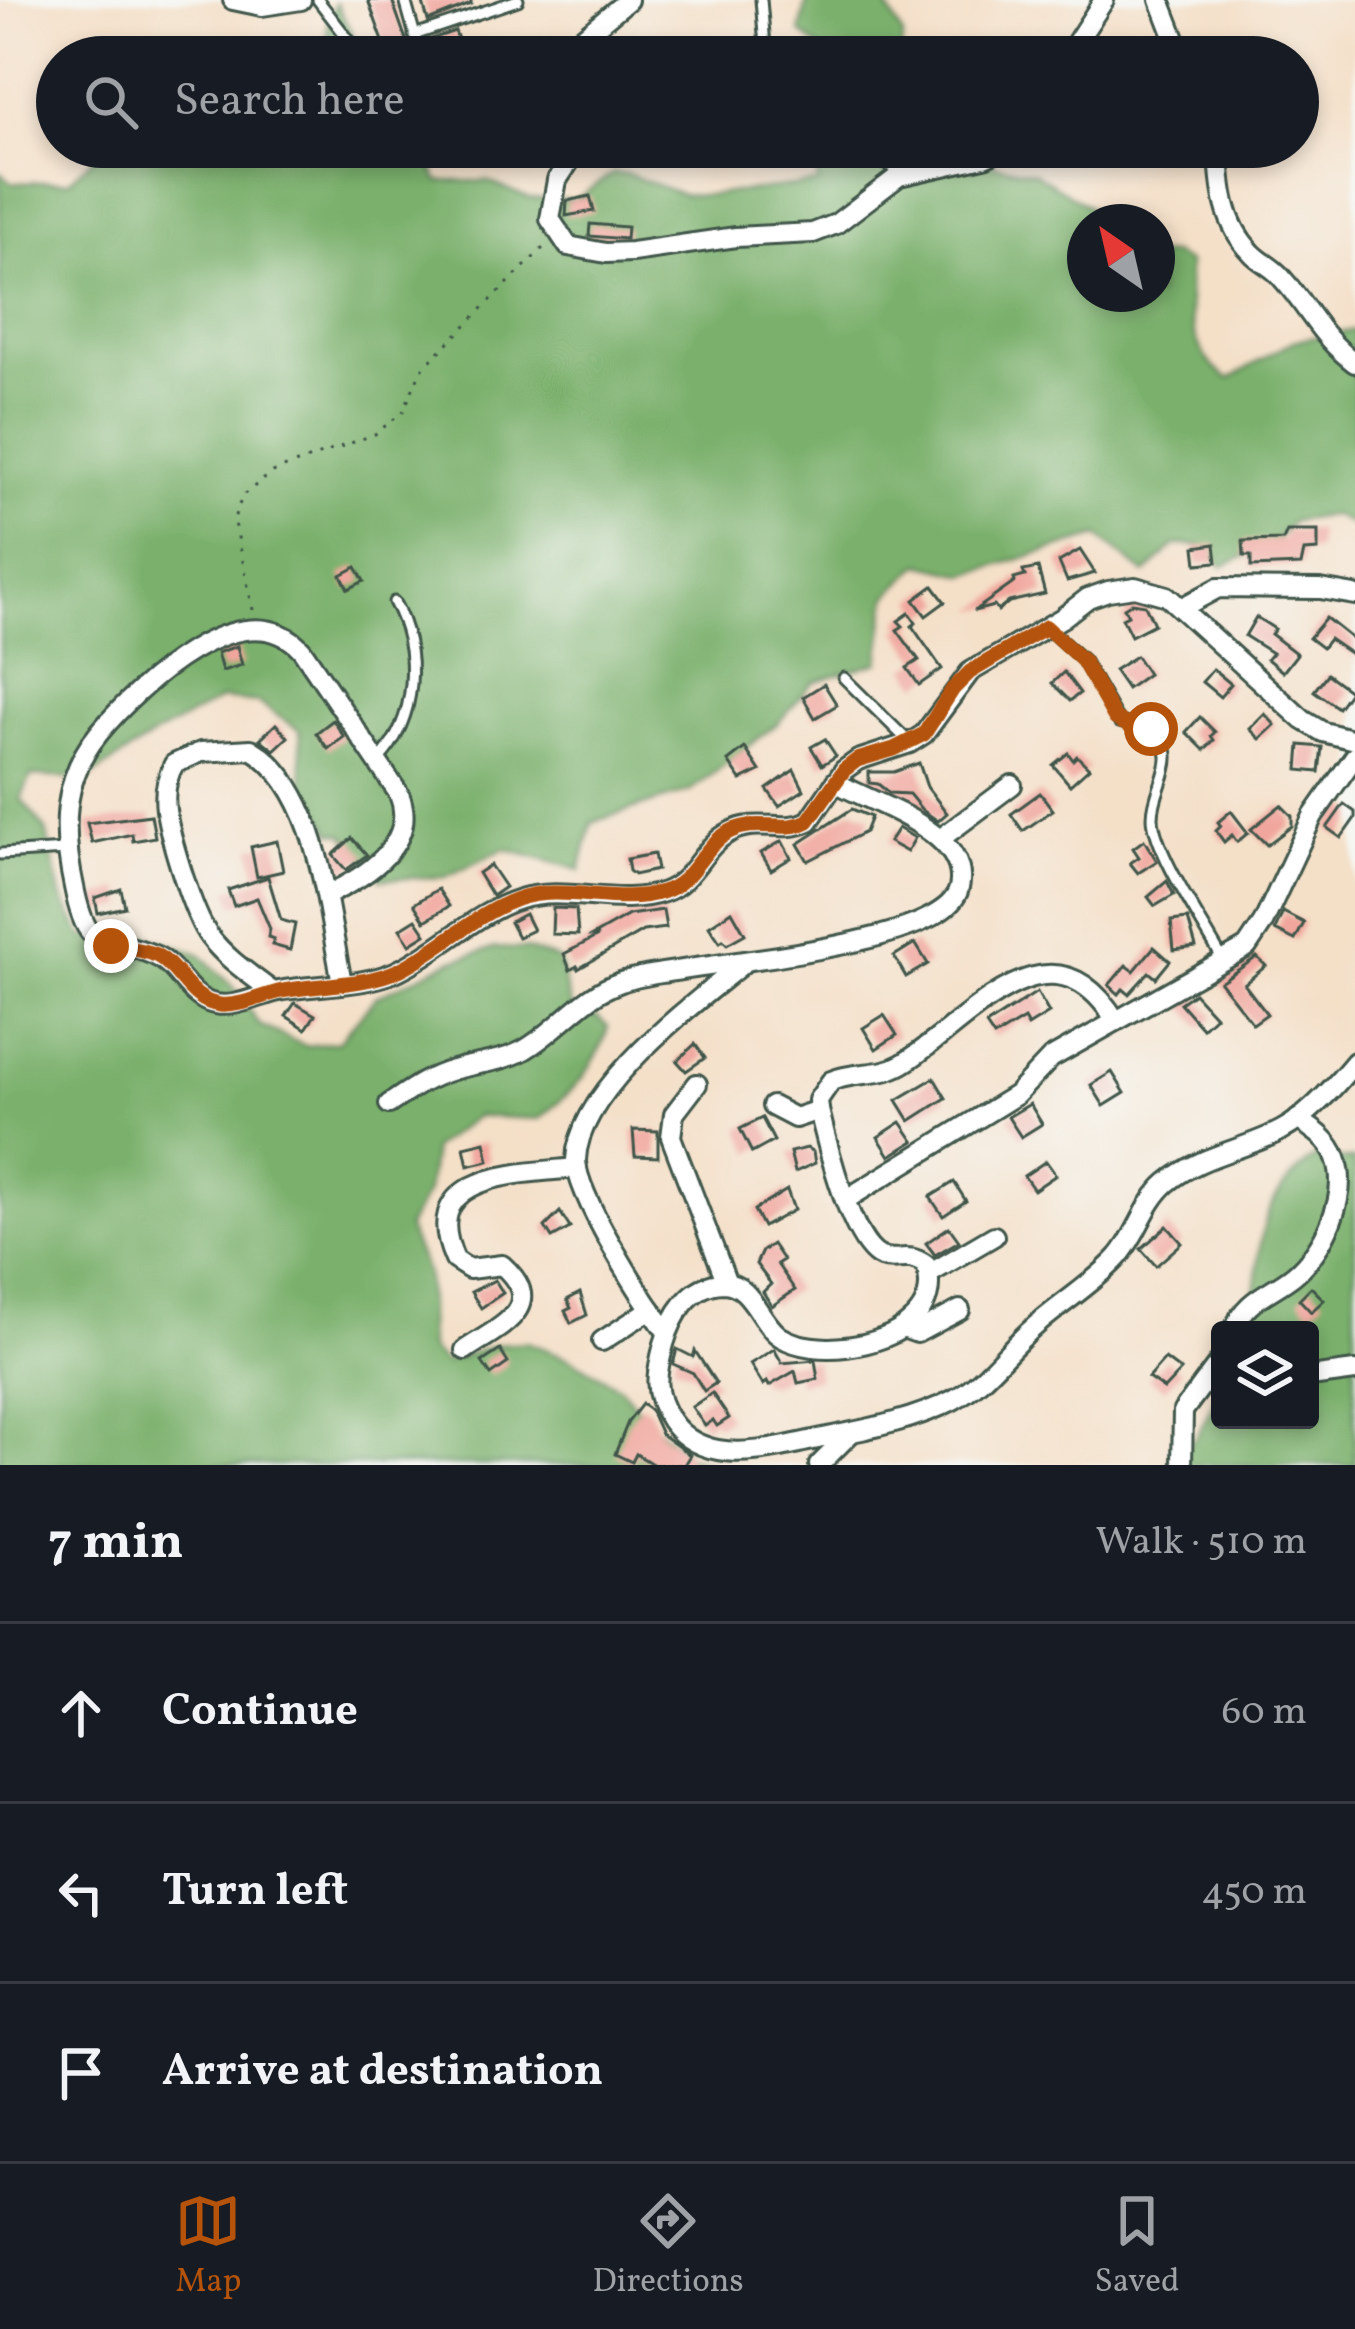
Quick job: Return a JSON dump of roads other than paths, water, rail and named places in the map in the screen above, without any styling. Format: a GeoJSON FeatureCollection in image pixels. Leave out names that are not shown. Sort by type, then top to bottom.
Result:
{"type":"FeatureCollection","features":[{"type":"Feature","properties":{"kind":"street"},"geometry":{"type":"LineString","coordinates":[[233,0],[262,6],[301,0]]}},
{"type":"Feature","properties":{"kind":"street"},"geometry":{"type":"LineString","coordinates":[[589,36],[628,0]]}},
{"type":"Feature","properties":{"kind":"street"},"geometry":{"type":"LineString","coordinates":[[1081,36],[1104,0]]}},
{"type":"Feature","properties":{"kind":"street"},"geometry":{"type":"LineString","coordinates":[[1160,0],[1174,36]]}},
{"type":"Feature","properties":{"kind":"street"},"geometry":{"type":"LineString","coordinates":[[563,168],[550,206],[557,235],[568,246],[606,253],[772,233],[813,233],[836,224],[885,184],[933,168]]}},
{"type":"Feature","properties":{"kind":"street"},"geometry":{"type":"LineString","coordinates":[[1221,168],[1224,202],[1243,242],[1281,276],[1324,337],[1355,362]]}},
{"type":"Feature","properties":{"kind":"street"},"geometry":{"type":"LineString","coordinates":[[327,895],[400,840],[406,817],[399,794],[294,641],[277,632],[257,631],[208,640],[186,652],[129,700],[100,732],[74,773],[64,827],[82,922],[97,939],[158,956],[207,1001],[238,1003],[274,992],[396,971],[517,899],[544,893],[666,892],[699,865],[707,849],[733,830],[761,822],[784,826],[808,821],[857,760],[924,734],[970,672],[1088,598],[1135,587],[1155,590],[1181,608],[1303,720],[1322,732],[1355,740]]}},
{"type":"Feature","properties":{"kind":"street"},"geometry":{"type":"LineString","coordinates":[[1181,608],[1218,588],[1355,595]]}},
{"type":"Feature","properties":{"kind":"street"},"geometry":{"type":"LineString","coordinates":[[274,992],[218,947],[199,920],[166,810],[166,784],[174,764],[201,752],[251,749],[274,766],[294,799],[327,895],[342,982]]}},
{"type":"Feature","properties":{"kind":"street"},"geometry":{"type":"LineString","coordinates":[[845,1200],[1016,1095],[1051,1058],[1224,962],[1252,940],[1313,816],[1355,756]]}},
{"type":"Feature","properties":{"kind":"street"},"geometry":{"type":"LineString","coordinates":[[389,1104],[428,1078],[519,1053],[604,989],[640,976],[849,945],[938,911],[958,893],[960,882],[950,852],[940,839],[922,825],[835,782]]}},
{"type":"Feature","properties":{"kind":"street"},"geometry":{"type":"LineString","coordinates":[[940,839],[1012,785]]}},
{"type":"Feature","properties":{"kind":"street"},"geometry":{"type":"LineString","coordinates":[[667,1332],[585,1194],[577,1168],[581,1136],[609,1087],[662,1030],[742,964]]}},
{"type":"Feature","properties":{"kind":"street"},"geometry":{"type":"LineString","coordinates":[[1116,1021],[1101,997],[1075,981],[1044,977],[1004,986],[891,1070],[831,1081],[818,1100],[819,1110],[845,1200],[877,1254],[910,1256],[926,1265],[926,1302],[903,1328],[882,1338],[810,1347],[780,1336],[747,1295],[718,1283],[684,1303],[667,1332],[655,1374],[661,1405],[676,1428],[693,1444],[734,1452],[765,1450],[850,1434],[965,1392],[1116,1259],[1164,1185],[1181,1172],[1282,1130],[1355,1062]]}},
{"type":"Feature","properties":{"kind":"street"},"geometry":{"type":"LineString","coordinates":[[697,1084],[674,1114],[671,1137],[727,1283]]}},
{"type":"Feature","properties":{"kind":"street"},"geometry":{"type":"LineString","coordinates":[[772,1106],[795,1118],[819,1110]]}},
{"type":"Feature","properties":{"kind":"street"},"geometry":{"type":"LineString","coordinates":[[1238,1321],[1244,1309],[1303,1267],[1331,1220],[1338,1194],[1338,1162],[1321,1136],[1298,1119]]}},
{"type":"Feature","properties":{"kind":"street"},"geometry":{"type":"LineString","coordinates":[[465,1350],[519,1312],[522,1301],[513,1275],[502,1265],[469,1269],[455,1260],[449,1234],[457,1198],[476,1181],[577,1168]]}},
{"type":"Feature","properties":{"kind":"street"},"geometry":{"type":"LineString","coordinates":[[929,1274],[994,1236]]}},
{"type":"Feature","properties":{"kind":"street"},"geometry":{"type":"LineString","coordinates":[[602,1340],[650,1309]]}},
{"type":"Feature","properties":{"kind":"street"},"geometry":{"type":"LineString","coordinates":[[903,1328],[917,1334],[960,1310]]}},
{"type":"Feature","properties":{"kind":"street"},"geometry":{"type":"LineString","coordinates":[[1319,1376],[1355,1371]]}},
{"type":"Feature","properties":{"kind":"street"},"geometry":{"type":"LineString","coordinates":[[1182,1465],[1183,1411],[1211,1373]]}},
{"type":"Feature","properties":{"kind":"street"},"geometry":{"type":"LineString","coordinates":[[819,1465],[850,1434]]}},
{"type":"Feature","properties":{"kind":"lane"},"geometry":{"type":"LineString","coordinates":[[318,0],[346,36]]}},
{"type":"Feature","properties":{"kind":"lane"},"geometry":{"type":"LineString","coordinates":[[405,0],[414,35],[518,0]]}},
{"type":"Feature","properties":{"kind":"lane"},"geometry":{"type":"LineString","coordinates":[[760,0],[764,36]]}},
{"type":"Feature","properties":{"kind":"lane"},"geometry":{"type":"LineString","coordinates":[[896,168],[910,173]]}},
{"type":"Feature","properties":{"kind":"lane"},"geometry":{"type":"LineString","coordinates":[[377,760],[393,742],[412,667],[412,642],[394,602]]}},
{"type":"Feature","properties":{"kind":"lane"},"geometry":{"type":"LineString","coordinates":[[1046,627],[1083,661],[1115,718],[1151,729],[1165,745],[1169,762],[1154,804],[1154,831],[1224,962]]}},
{"type":"Feature","properties":{"kind":"lane"},"geometry":{"type":"LineString","coordinates":[[844,678],[910,743]]}},
{"type":"Feature","properties":{"kind":"lane"},"geometry":{"type":"LineString","coordinates":[[0,854],[67,850]]}}]}
